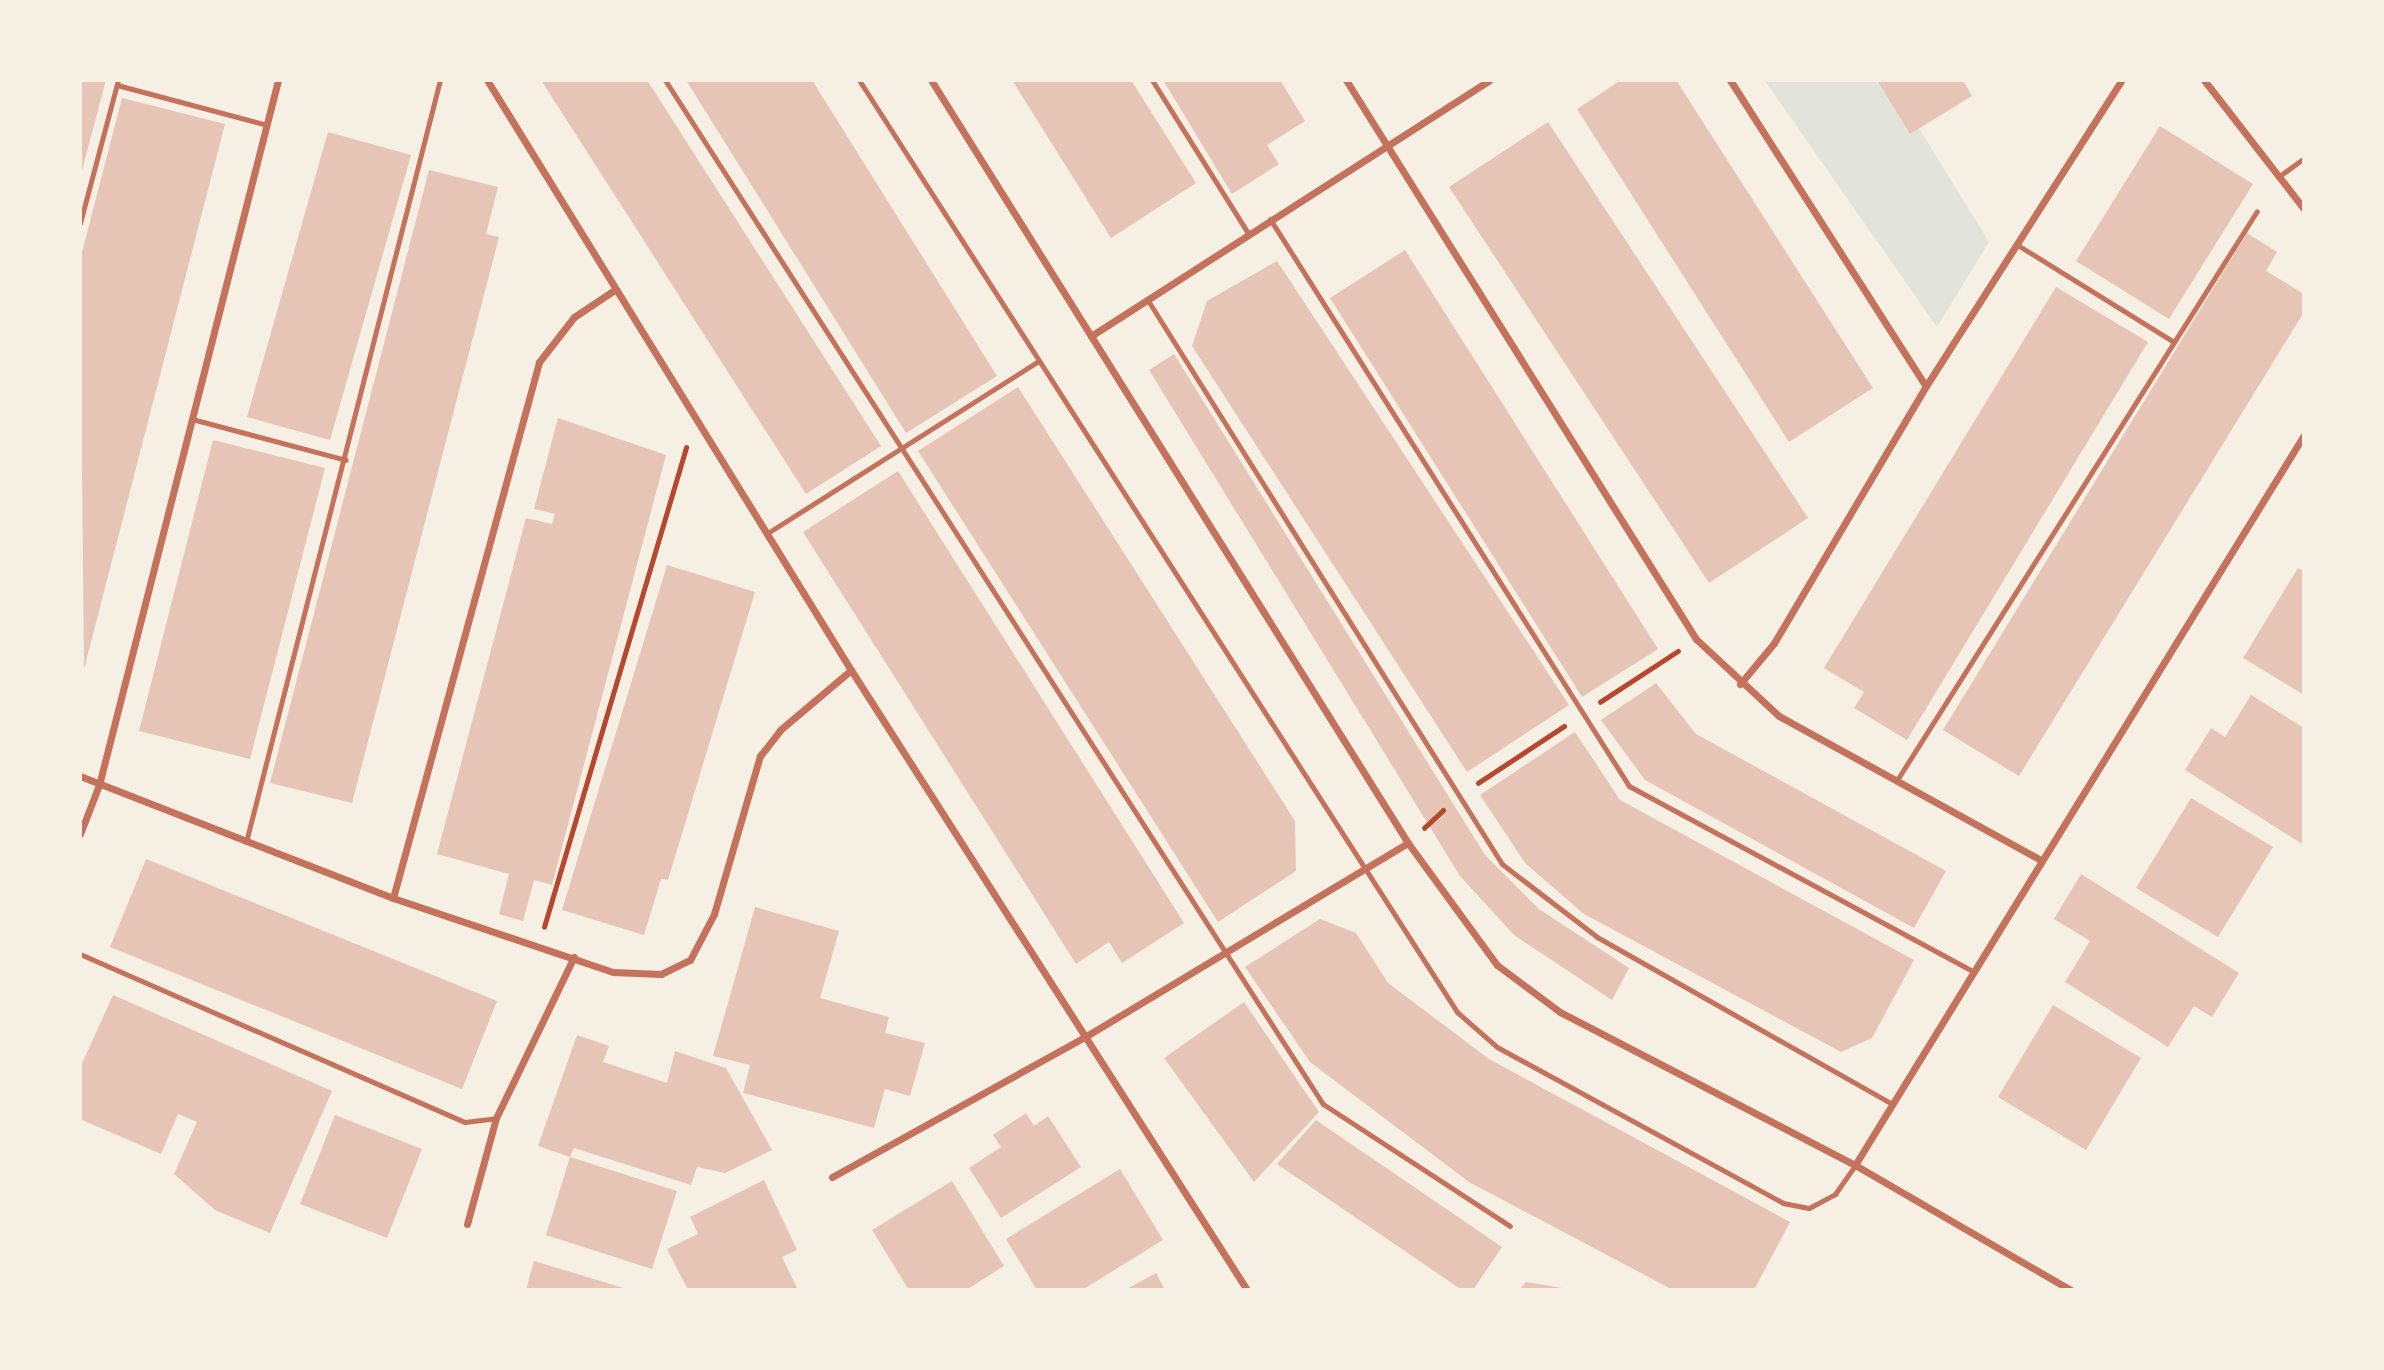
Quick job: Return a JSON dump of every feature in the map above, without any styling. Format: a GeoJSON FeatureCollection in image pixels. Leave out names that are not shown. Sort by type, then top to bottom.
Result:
{"type":"FeatureCollection","features":[{"type":"Feature","properties":{"kind":"street"},"geometry":{"type":"LineString","coordinates":[[80,834],[99,785],[278,80]]}},
{"type":"Feature","properties":{"kind":"street"},"geometry":{"type":"LineString","coordinates":[[487,80],[851,670],[1088,1035],[1247,1290]]}},
{"type":"Feature","properties":{"kind":"street"},"geometry":{"type":"LineString","coordinates":[[931,80],[1408,843],[1510,979],[1560,1012],[1855,1165],[2071,1290]]}},
{"type":"Feature","properties":{"kind":"street"},"geometry":{"type":"LineString","coordinates":[[1346,80],[1696,639],[1740,684],[1779,716],[2039,859]]}},
{"type":"Feature","properties":{"kind":"street"},"geometry":{"type":"LineString","coordinates":[[1091,336],[1386,143],[1489,80]]}},
{"type":"Feature","properties":{"kind":"street"},"geometry":{"type":"LineString","coordinates":[[1730,80],[1926,386]]}},
{"type":"Feature","properties":{"kind":"street"},"geometry":{"type":"LineString","coordinates":[[1740,684],[1774,643],[1926,386],[2122,80]]}},
{"type":"Feature","properties":{"kind":"street"},"geometry":{"type":"LineString","coordinates":[[2204,80],[2304,209]]}},
{"type":"Feature","properties":{"kind":"street"},"geometry":{"type":"LineString","coordinates":[[393,898],[540,362],[574,317],[616,289]]}},
{"type":"Feature","properties":{"kind":"street"},"geometry":{"type":"LineString","coordinates":[[1855,1165],[2039,859],[2304,435]]}},
{"type":"Feature","properties":{"kind":"street"},"geometry":{"type":"LineString","coordinates":[[80,776],[393,898],[613,972],[661,974],[690,960],[714,914],[760,756],[780,730],[851,670]]}},
{"type":"Feature","properties":{"kind":"street"},"geometry":{"type":"LineString","coordinates":[[832,1177],[1088,1035],[1408,843]]}},
{"type":"Feature","properties":{"kind":"street"},"geometry":{"type":"LineString","coordinates":[[467,1224],[496,1118],[574,957]]}},
{"type":"Feature","properties":{"kind":"lane"},"geometry":{"type":"LineString","coordinates":[[246,842],[346,460],[440,80]]}},
{"type":"Feature","properties":{"kind":"lane"},"geometry":{"type":"LineString","coordinates":[[665,80],[1222,955],[1324,1104],[1510,1226]]}},
{"type":"Feature","properties":{"kind":"lane"},"geometry":{"type":"LineString","coordinates":[[859,80],[1363,872],[1457,1012],[1497,1046],[1783,1203],[1809,1208],[1835,1194],[1855,1165]]}},
{"type":"Feature","properties":{"kind":"lane"},"geometry":{"type":"LineString","coordinates":[[1152,80],[1248,233]]}},
{"type":"Feature","properties":{"kind":"lane"},"geometry":{"type":"LineString","coordinates":[[80,223],[117,83],[267,125]]}},
{"type":"Feature","properties":{"kind":"lane"},"geometry":{"type":"LineString","coordinates":[[2278,177],[2304,158]]}},
{"type":"Feature","properties":{"kind":"lane"},"geometry":{"type":"LineString","coordinates":[[1897,780],[2257,211]]}},
{"type":"Feature","properties":{"kind":"lane"},"geometry":{"type":"LineString","coordinates":[[1270,219],[1629,786],[1971,970]]}},
{"type":"Feature","properties":{"kind":"lane"},"geometry":{"type":"LineString","coordinates":[[2016,244],[2174,342]]}},
{"type":"Feature","properties":{"kind":"lane"},"geometry":{"type":"LineString","coordinates":[[1147,299],[1455,798],[1502,864],[1546,902],[1891,1103]]}},
{"type":"Feature","properties":{"kind":"lane"},"geometry":{"type":"LineString","coordinates":[[766,534],[1039,361]]}},
{"type":"Feature","properties":{"kind":"lane"},"geometry":{"type":"LineString","coordinates":[[192,419],[346,460]]}},
{"type":"Feature","properties":{"kind":"lane"},"geometry":{"type":"LineString","coordinates":[[80,954],[465,1122],[496,1118]]}},
{"type":"Feature","properties":{"kind":"path"},"geometry":{"type":"LineString","coordinates":[[548,912],[681,464]]}},
{"type":"Feature","properties":{"kind":"path"},"geometry":{"type":"LineString","coordinates":[[1408,843],[1455,798],[1696,639]]}},
{"type":"Feature","properties":{"kind":"shaded area"},"geometry":{"type":"Polygon","coordinates":[[[1765,81],[1890,81],[1989,242],[1937,327],[1765,81]]]}},
{"type":"Feature","properties":{"kind":"building"},"geometry":{"type":"Polygon","coordinates":[[[80,80],[106,80],[81,174],[80,174],[80,80]]]}},
{"type":"Feature","properties":{"kind":"building"},"geometry":{"type":"Polygon","coordinates":[[[541,80],[647,80],[881,446],[806,494],[541,80]]]}},
{"type":"Feature","properties":{"kind":"building"},"geometry":{"type":"Polygon","coordinates":[[[686,80],[812,80],[997,376],[906,433],[686,80]]]}},
{"type":"Feature","properties":{"kind":"building"},"geometry":{"type":"Polygon","coordinates":[[[1012,80],[1131,80],[1196,183],[1111,238],[1012,80]]]}},
{"type":"Feature","properties":{"kind":"building"},"geometry":{"type":"Polygon","coordinates":[[[1163,80],[1280,80],[1305,121],[1267,145],[1279,164],[1232,194],[1163,80]]]}},
{"type":"Feature","properties":{"kind":"building"},"geometry":{"type":"Polygon","coordinates":[[[1621,80],[1676,80],[1873,388],[1789,442],[1577,109],[1621,80]]]}},
{"type":"Feature","properties":{"kind":"building"},"geometry":{"type":"Polygon","coordinates":[[[1877,80],[1963,80],[1972,96],[1910,134],[1877,80]]]}},
{"type":"Feature","properties":{"kind":"building"},"geometry":{"type":"Polygon","coordinates":[[[122,98],[225,124],[84,669],[80,260],[122,98]]]}},
{"type":"Feature","properties":{"kind":"building"},"geometry":{"type":"Polygon","coordinates":[[[1548,122],[1808,518],[1709,583],[1449,187],[1548,122]]]}},
{"type":"Feature","properties":{"kind":"building"},"geometry":{"type":"Polygon","coordinates":[[[2160,126],[2253,184],[2169,319],[2076,261],[2160,126]]]}},
{"type":"Feature","properties":{"kind":"building"},"geometry":{"type":"Polygon","coordinates":[[[328,132],[411,155],[330,440],[247,417],[328,132]]]}},
{"type":"Feature","properties":{"kind":"building"},"geometry":{"type":"Polygon","coordinates":[[[429,170],[498,187],[486,234],[499,237],[352,803],[270,783],[429,170]]]}},
{"type":"Feature","properties":{"kind":"building"},"geometry":{"type":"Polygon","coordinates":[[[2247,233],[2277,252],[2266,271],[2304,294],[2304,312],[2019,776],[1943,730],[2247,233]]]}},
{"type":"Feature","properties":{"kind":"building"},"geometry":{"type":"Polygon","coordinates":[[[1405,250],[1658,649],[1582,697],[1330,298],[1405,250]]]}},
{"type":"Feature","properties":{"kind":"building"},"geometry":{"type":"Polygon","coordinates":[[[1277,261],[1569,705],[1467,772],[1192,346],[1207,301],[1277,261]]]}},
{"type":"Feature","properties":{"kind":"building"},"geometry":{"type":"Polygon","coordinates":[[[2056,287],[2148,342],[1907,740],[1854,708],[1864,692],[1824,668],[2056,287]]]}},
{"type":"Feature","properties":{"kind":"building"},"geometry":{"type":"Polygon","coordinates":[[[1174,354],[1485,855],[1539,909],[1629,968],[1612,1000],[1514,935],[1460,876],[1149,370],[1174,354]]]}},
{"type":"Feature","properties":{"kind":"building"},"geometry":{"type":"Polygon","coordinates":[[[1018,387],[1295,821],[1296,871],[1218,922],[918,451],[1018,387]]]}},
{"type":"Feature","properties":{"kind":"building"},"geometry":{"type":"Polygon","coordinates":[[[558,418],[666,455],[552,885],[534,880],[523,921],[499,914],[509,874],[437,854],[526,518],[552,524],[555,514],[534,509],[558,418]]]}},
{"type":"Feature","properties":{"kind":"building"},"geometry":{"type":"Polygon","coordinates":[[[213,440],[325,468],[250,759],[139,731],[213,440]]]}},
{"type":"Feature","properties":{"kind":"building"},"geometry":{"type":"Polygon","coordinates":[[[898,471],[1184,923],[1122,963],[1109,942],[1076,964],[803,532],[898,471]]]}},
{"type":"Feature","properties":{"kind":"building"},"geometry":{"type":"Polygon","coordinates":[[[667,565],[755,592],[668,880],[661,879],[644,935],[562,910],[667,565]]]}},
{"type":"Feature","properties":{"kind":"building"},"geometry":{"type":"Polygon","coordinates":[[[2298,568],[2304,571],[2304,695],[2243,658],[2298,568]]]}},
{"type":"Feature","properties":{"kind":"building"},"geometry":{"type":"Polygon","coordinates":[[[1656,683],[1696,734],[1946,871],[1914,928],[1645,780],[1601,720],[1656,683]]]}},
{"type":"Feature","properties":{"kind":"building"},"geometry":{"type":"Polygon","coordinates":[[[2251,695],[2304,728],[2304,845],[2185,770],[2211,728],[2225,737],[2251,695]]]}},
{"type":"Feature","properties":{"kind":"building"},"geometry":{"type":"Polygon","coordinates":[[[1575,732],[1620,800],[1914,960],[1872,1038],[1841,1052],[1584,914],[1525,863],[1480,795],[1575,732]]]}},
{"type":"Feature","properties":{"kind":"building"},"geometry":{"type":"Polygon","coordinates":[[[2191,798],[2273,847],[2218,937],[2136,888],[2191,798]]]}},
{"type":"Feature","properties":{"kind":"building"},"geometry":{"type":"Polygon","coordinates":[[[146,859],[497,1001],[462,1089],[110,947],[146,859]]]}},
{"type":"Feature","properties":{"kind":"building"},"geometry":{"type":"Polygon","coordinates":[[[2081,874],[2239,973],[2212,1017],[2194,1006],[2168,1047],[2065,982],[2090,941],[2054,919],[2081,874]]]}},
{"type":"Feature","properties":{"kind":"building"},"geometry":{"type":"Polygon","coordinates":[[[755,907],[839,931],[820,998],[889,1017],[885,1033],[925,1043],[910,1096],[885,1089],[874,1128],[743,1093],[750,1065],[713,1056],[755,907]]]}},
{"type":"Feature","properties":{"kind":"building"},"geometry":{"type":"Polygon","coordinates":[[[1320,919],[1356,933],[1388,983],[1489,1059],[1790,1222],[1754,1290],[1673,1290],[1469,1182],[1310,1062],[1245,967],[1320,919]]]}},
{"type":"Feature","properties":{"kind":"building"},"geometry":{"type":"Polygon","coordinates":[[[113,995],[332,1091],[270,1233],[215,1210],[174,1174],[197,1122],[178,1114],[161,1154],[80,1119],[80,1068],[113,995]]]}},
{"type":"Feature","properties":{"kind":"building"},"geometry":{"type":"Polygon","coordinates":[[[1244,1002],[1319,1112],[1254,1182],[1164,1058],[1244,1002]]]}},
{"type":"Feature","properties":{"kind":"building"},"geometry":{"type":"Polygon","coordinates":[[[2053,1005],[2141,1058],[2086,1150],[1998,1097],[2053,1005]]]}},
{"type":"Feature","properties":{"kind":"building"},"geometry":{"type":"Polygon","coordinates":[[[577,1035],[609,1046],[603,1062],[667,1083],[675,1051],[726,1068],[772,1150],[725,1173],[697,1167],[691,1185],[574,1148],[570,1157],[538,1146],[577,1035]]]}},
{"type":"Feature","properties":{"kind":"building"},"geometry":{"type":"Polygon","coordinates":[[[1026,1113],[1034,1126],[1048,1116],[1081,1167],[1001,1218],[969,1168],[1001,1147],[993,1135],[1026,1113]]]}},
{"type":"Feature","properties":{"kind":"building"},"geometry":{"type":"Polygon","coordinates":[[[335,1115],[422,1149],[387,1238],[300,1204],[335,1115]]]}},
{"type":"Feature","properties":{"kind":"building"},"geometry":{"type":"Polygon","coordinates":[[[1316,1120],[1502,1247],[1473,1290],[1462,1290],[1277,1164],[1316,1120]]]}},
{"type":"Feature","properties":{"kind":"building"},"geometry":{"type":"Polygon","coordinates":[[[570,1157],[677,1191],[652,1269],[546,1235],[570,1157]]]}},
{"type":"Feature","properties":{"kind":"building"},"geometry":{"type":"Polygon","coordinates":[[[1120,1169],[1163,1240],[1082,1290],[1037,1290],[1006,1239],[1120,1169]]]}},
{"type":"Feature","properties":{"kind":"building"},"geometry":{"type":"Polygon","coordinates":[[[764,1180],[797,1250],[782,1257],[798,1290],[688,1290],[667,1249],[698,1234],[690,1217],[764,1180]]]}},
{"type":"Feature","properties":{"kind":"building"},"geometry":{"type":"Polygon","coordinates":[[[952,1181],[1004,1266],[966,1290],[909,1290],[872,1230],[952,1181]]]}},
{"type":"Feature","properties":{"kind":"building"},"geometry":{"type":"Polygon","coordinates":[[[534,1261],[627,1289],[627,1290],[526,1290],[534,1261]]]}},
{"type":"Feature","properties":{"kind":"building"},"geometry":{"type":"Polygon","coordinates":[[[1156,1273],[1165,1290],[1125,1290],[1156,1273]]]}},
{"type":"Feature","properties":{"kind":"building"},"geometry":{"type":"Polygon","coordinates":[[[1526,1282],[1562,1288],[1562,1290],[1519,1290],[1526,1282]]]}}]}
